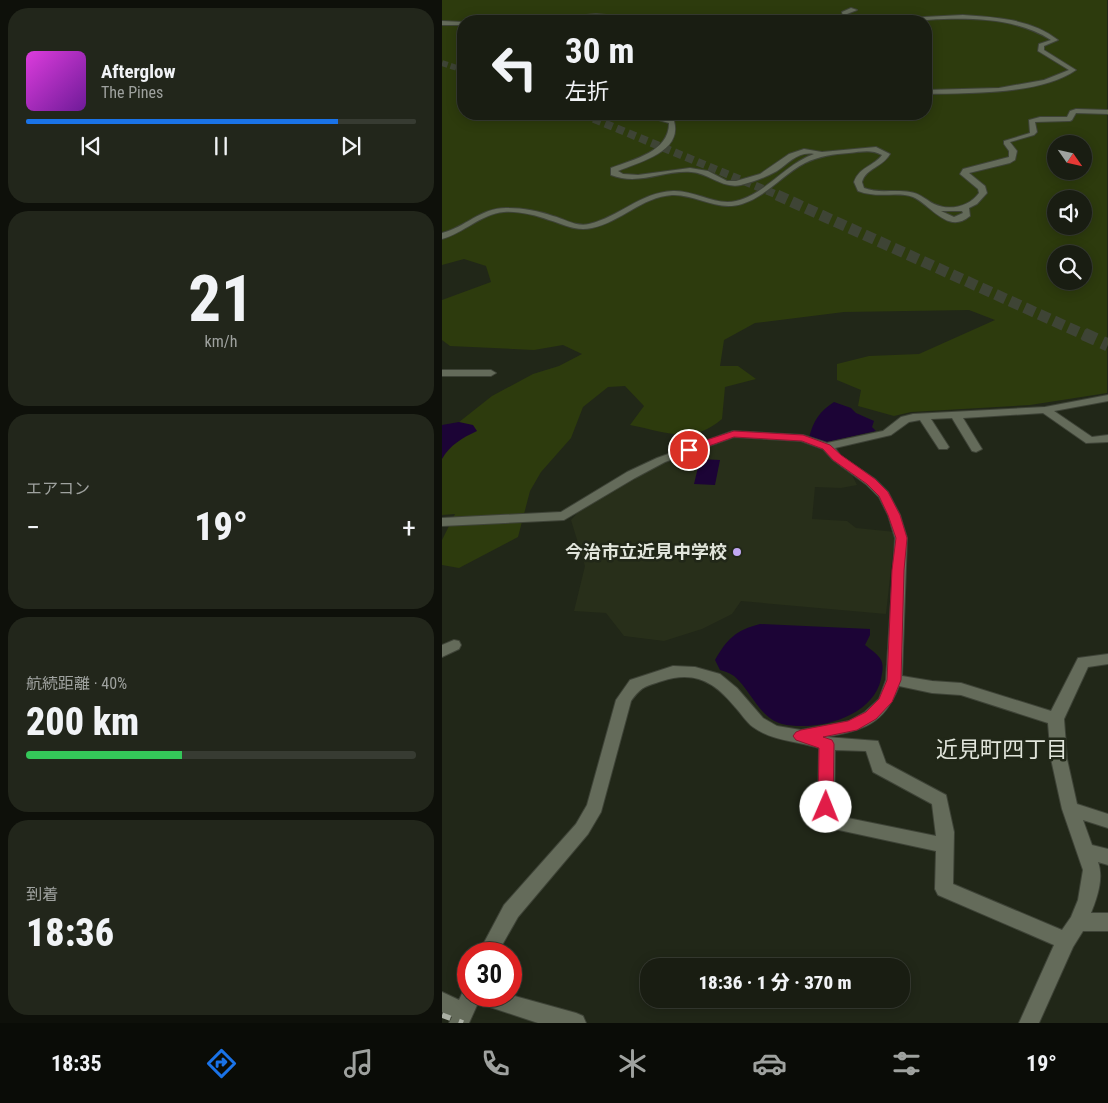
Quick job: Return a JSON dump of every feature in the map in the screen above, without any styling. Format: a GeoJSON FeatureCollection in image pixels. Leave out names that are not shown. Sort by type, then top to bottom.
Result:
{"type":"FeatureCollection","features":[{"type":"Feature","properties":{"kind":"street"},"geometry":{"type":"LineString","coordinates":[[845,15],[844,13],[855,10],[853,9]]}},
{"type":"Feature","properties":{"kind":"street"},"geometry":{"type":"LineString","coordinates":[[932,19],[999,20],[1029,27],[1055,40],[1041,45],[1041,51],[1073,70],[1070,74],[1045,82],[1010,89],[932,92]]}},
{"type":"Feature","properties":{"kind":"street"},"geometry":{"type":"LineString","coordinates":[[442,24],[457,24]]}},
{"type":"Feature","properties":{"kind":"street"},"geometry":{"type":"LineString","coordinates":[[442,236],[455,233],[466,223],[483,214],[504,210],[551,218],[569,226],[582,227],[590,226],[621,214],[649,197],[667,194],[692,195],[716,204],[738,203],[774,183],[800,162],[823,154],[868,149],[883,151],[886,154],[883,160],[868,168],[858,178],[861,189],[876,194],[912,194],[933,207],[942,217],[957,220],[964,218],[967,214],[965,208],[981,198],[983,193],[982,188],[964,174],[966,171],[1007,161],[1012,158],[1013,151],[1007,141],[1032,134],[1034,132],[1031,121],[1034,119],[1066,120],[1070,118],[1072,112],[1076,111],[1108,112]]}},
{"type":"Feature","properties":{"kind":"street"},"geometry":{"type":"LineString","coordinates":[[668,120],[672,122],[673,127],[668,142],[663,148],[614,170],[614,173],[620,176],[642,176],[687,169],[710,174],[727,183],[734,183],[753,179],[777,168],[796,152],[810,150],[823,154]]}},
{"type":"Feature","properties":{"kind":"street"},"geometry":{"type":"LineString","coordinates":[[442,373],[491,373]]}},
{"type":"Feature","properties":{"kind":"street"},"geometry":{"type":"LineString","coordinates":[[827,447],[841,442],[885,434],[894,430],[904,419],[923,416],[1045,410],[1108,398]]}},
{"type":"Feature","properties":{"kind":"street"},"geometry":{"type":"LineString","coordinates":[[1045,410],[1090,441],[1108,438]]}},
{"type":"Feature","properties":{"kind":"street"},"geometry":{"type":"LineString","coordinates":[[956,415],[976,449]]}},
{"type":"Feature","properties":{"kind":"street"},"geometry":{"type":"LineString","coordinates":[[923,416],[943,447]]}},
{"type":"Feature","properties":{"kind":"street"},"geometry":{"type":"LineString","coordinates":[[442,522],[564,516],[631,475],[661,460],[734,434],[792,436],[827,447],[837,458],[871,482],[884,495],[894,515],[901,538],[894,680],[885,702],[871,716],[852,726],[801,736]]}},
{"type":"Feature","properties":{"kind":"street"},"geometry":{"type":"LineString","coordinates":[[1029,1023],[1066,941],[1078,922],[1087,900],[1092,870],[1070,809],[1059,759],[1056,719],[1083,662],[1108,659]]}},
{"type":"Feature","properties":{"kind":"street"},"geometry":{"type":"LineString","coordinates":[[494,942],[511,911],[582,829],[595,807],[624,700],[635,684],[673,671],[695,672],[715,678],[732,692],[756,722],[774,732],[801,736],[827,744],[872,746],[879,767],[940,800],[945,832],[944,889],[1066,941]]}},
{"type":"Feature","properties":{"kind":"street"},"geometry":{"type":"LineString","coordinates":[[894,680],[932,687],[961,689],[1056,719]]}},
{"type":"Feature","properties":{"kind":"street"},"geometry":{"type":"LineString","coordinates":[[827,744],[826,807],[831,822],[945,846]]}},
{"type":"Feature","properties":{"kind":"street"},"geometry":{"type":"LineString","coordinates":[[1070,809],[1108,821]]}},
{"type":"Feature","properties":{"kind":"street"},"geometry":{"type":"LineString","coordinates":[[1084,850],[1108,857]]}},
{"type":"Feature","properties":{"kind":"street"},"geometry":{"type":"LineString","coordinates":[[1078,922],[1108,922]]}},
{"type":"Feature","properties":{"kind":"street"},"geometry":{"type":"LineString","coordinates":[[442,1002],[465,1010]]}},
{"type":"Feature","properties":{"kind":"street"},"geometry":{"type":"LineString","coordinates":[[517,1007],[576,1023]]}},
{"type":"Feature","properties":{"kind":"shaded area"},"geometry":{"type":"Polygon","coordinates":[[[834,402],[851,408],[856,413],[874,421],[872,427],[876,431],[822,443],[809,438],[818,417],[834,402]]]}},
{"type":"Feature","properties":{"kind":"shaded area"},"geometry":{"type":"Polygon","coordinates":[[[459,422],[473,425],[477,431],[457,442],[442,459],[442,425],[459,422]]]}},
{"type":"Feature","properties":{"kind":"shaded area","name":"今治市立近見中学校"},"geometry":{"type":"Polygon","coordinates":[[[733,436],[799,439],[825,450],[851,473],[857,485],[841,488],[815,487],[812,519],[847,521],[856,528],[895,532],[886,614],[741,601],[732,614],[702,629],[664,641],[624,636],[606,613],[574,611],[585,566],[571,520],[581,509],[640,473],[733,436]]]}},
{"type":"Feature","properties":{"kind":"shaded area"},"geometry":{"type":"Polygon","coordinates":[[[700,459],[720,460],[715,485],[694,484],[700,459]]]}},
{"type":"Feature","properties":{"kind":"shaded area"},"geometry":{"type":"Polygon","coordinates":[[[760,624],[870,629],[870,635],[865,645],[878,656],[882,665],[881,679],[876,692],[867,703],[842,719],[811,726],[796,726],[774,721],[761,710],[734,676],[720,670],[715,660],[728,641],[738,632],[760,624]]]}},
{"type":"Feature","properties":{"kind":"green space"},"geometry":{"type":"Polygon","coordinates":[[[442,0],[1107,0],[1107,393],[1030,405],[911,412],[894,416],[858,406],[861,390],[837,380],[837,364],[869,356],[919,354],[995,320],[969,310],[844,312],[755,323],[724,340],[720,366],[738,366],[756,379],[725,387],[722,419],[700,432],[689,434],[667,433],[630,425],[644,406],[625,386],[608,387],[583,407],[571,438],[541,472],[530,491],[518,537],[459,568],[442,565],[442,540],[455,514],[442,515],[442,439],[449,430],[492,396],[533,374],[559,366],[582,354],[563,345],[534,350],[450,346],[442,340],[442,300],[491,282],[486,266],[464,259],[442,265],[442,0]]]}},
{"type":"Feature","properties":{"kind":"tunnel"},"geometry":{"type":"LineString","coordinates":[[442,63],[457,68]]}},
{"type":"Feature","properties":{"kind":"tunnel"},"geometry":{"type":"LineString","coordinates":[[596,120],[780,196]]}},
{"type":"Feature","properties":{"kind":"tunnel"},"geometry":{"type":"LineString","coordinates":[[777,195],[1087,336]]}},
{"type":"Feature","properties":{"kind":"tunnel"},"geometry":{"type":"LineString","coordinates":[[1084,334],[1108,345]]}},
{"type":"Feature","properties":{"kind":"railway"},"geometry":{"type":"LineString","coordinates":[[442,1015],[463,1023]]}},
{"type":"Feature","properties":{"kind":"place","name":"今治市立近見中学校"},"geometry":{"type":"Point","coordinates":[737,552]}},
{"type":"Feature","properties":{"kind":"district","name":"近見町四丁目"},"geometry":{"type":"Point","coordinates":[1002,749]}},
{"type":"Feature","properties":{"kind":"route"},"geometry":{"type":"LineString","coordinates":[[689,450],[734,434],[803,438],[827,447],[837,458],[871,482],[884,495],[894,515],[901,538],[894,680],[885,702],[871,716],[852,726],[801,736],[827,744],[826,807]]}}]}
